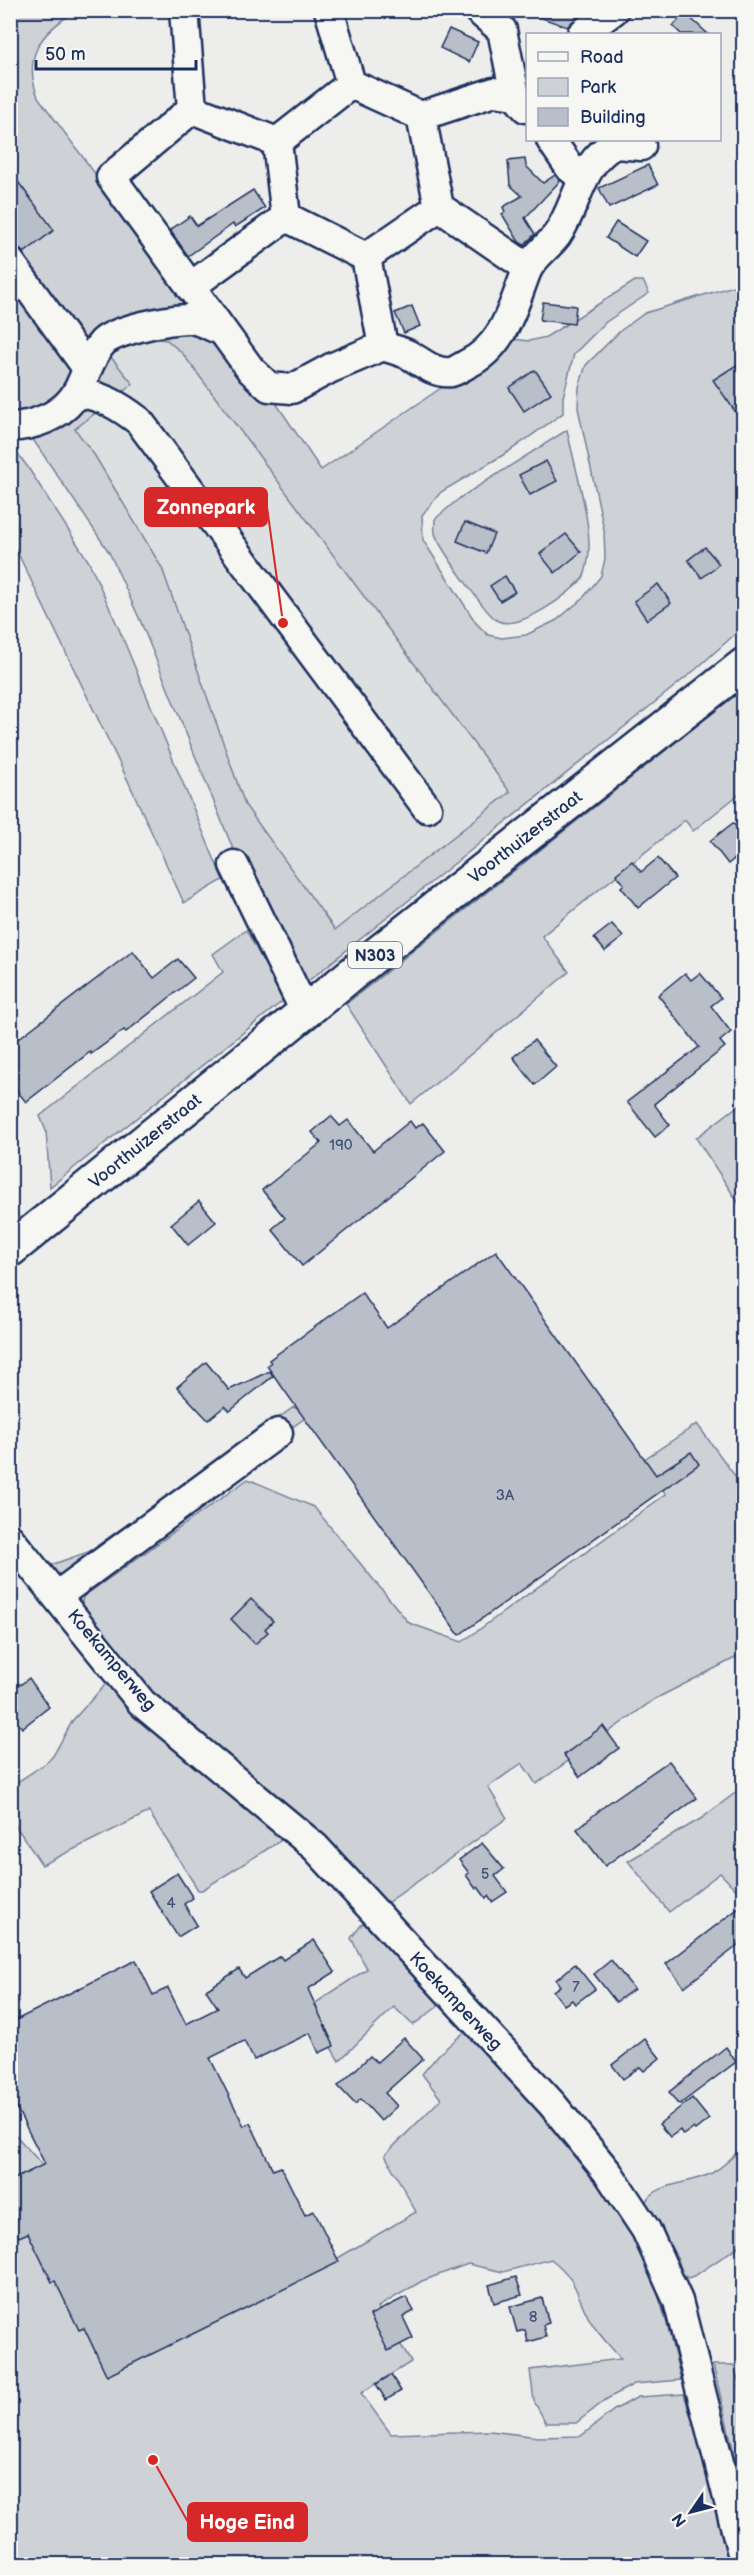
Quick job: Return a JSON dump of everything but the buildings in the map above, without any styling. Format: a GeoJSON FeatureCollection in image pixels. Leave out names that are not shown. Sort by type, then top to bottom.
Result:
{"type":"FeatureCollection","features":[{"type":"Feature","properties":{"kind":"main road","name":"Voorthuizerstraat"},"geometry":{"type":"LineString","coordinates":[[10,1250],[308,1010],[744,665]]}},
{"type":"Feature","properties":{"kind":"street"},"geometry":{"type":"LineString","coordinates":[[184,10],[192,109]]}},
{"type":"Feature","properties":{"kind":"street"},"geometry":{"type":"LineString","coordinates":[[329,10],[351,84],[421,116],[494,92],[524,103]]}},
{"type":"Feature","properties":{"kind":"street"},"geometry":{"type":"LineString","coordinates":[[478,10],[502,30],[524,103]]}},
{"type":"Feature","properties":{"kind":"street"},"geometry":{"type":"LineString","coordinates":[[583,33],[615,10]]}},
{"type":"Feature","properties":{"kind":"street"},"geometry":{"type":"LineString","coordinates":[[277,142],[351,84]]}},
{"type":"Feature","properties":{"kind":"street"},"geometry":{"type":"LineString","coordinates":[[192,109],[277,142]]}},
{"type":"Feature","properties":{"kind":"street"},"geometry":{"type":"LineString","coordinates":[[192,109],[111,177],[251,370],[269,387],[292,389],[331,368],[383,346],[408,354],[430,369],[451,372],[478,358],[498,339],[512,312],[528,268],[557,235],[576,202],[583,178],[596,157],[615,144],[641,146]]}},
{"type":"Feature","properties":{"kind":"street"},"geometry":{"type":"LineString","coordinates":[[421,116],[439,207],[528,268]]}},
{"type":"Feature","properties":{"kind":"street"},"geometry":{"type":"LineString","coordinates":[[552,141],[570,168],[583,178]]}},
{"type":"Feature","properties":{"kind":"street"},"geometry":{"type":"LineString","coordinates":[[277,142],[286,217]]}},
{"type":"Feature","properties":{"kind":"street"},"geometry":{"type":"LineString","coordinates":[[366,257],[439,207]]}},
{"type":"Feature","properties":{"kind":"street"},"geometry":{"type":"LineString","coordinates":[[190,287],[286,217]]}},
{"type":"Feature","properties":{"kind":"street"},"geometry":{"type":"LineString","coordinates":[[286,217],[366,257]]}},
{"type":"Feature","properties":{"kind":"street"},"geometry":{"type":"LineString","coordinates":[[366,257],[383,346]]}},
{"type":"Feature","properties":{"kind":"street"},"geometry":{"type":"LineString","coordinates":[[10,262],[82,380],[95,396],[116,403],[139,421],[427,808]]}},
{"type":"Feature","properties":{"kind":"street"},"geometry":{"type":"LineString","coordinates":[[21,426],[38,423],[62,409],[82,380],[103,342],[121,331],[191,319],[221,330]]}},
{"type":"Feature","properties":{"kind":"street"},"geometry":{"type":"LineString","coordinates":[[234,865],[299,999],[308,1010]]}},
{"type":"Feature","properties":{"kind":"street"},"geometry":{"type":"LineString","coordinates":[[58,1595],[278,1433]]}},
{"type":"Feature","properties":{"kind":"street","name":"Koekamperweg"},"geometry":{"type":"LineString","coordinates":[[10,1539],[58,1595],[142,1703],[315,1847],[552,2104],[609,2174],[646,2230],[678,2301],[744,2561]]}},
{"type":"Feature","properties":{"kind":"shaded area"},"geometry":{"type":"Polygon","coordinates":[[[148,338],[167,340],[183,354],[510,792],[334,930],[245,805],[162,568],[95,456],[74,429],[133,384],[109,356],[126,346],[148,338]]]}},
{"type":"Feature","properties":{"kind":"green space"},"geometry":{"type":"Polygon","coordinates":[[[10,11],[76,11],[53,28],[38,46],[32,69],[38,97],[239,367],[268,391],[321,470],[457,377],[504,338],[529,341],[546,337],[635,281],[643,281],[649,293],[606,322],[574,354],[563,397],[563,413],[508,452],[441,492],[422,515],[423,540],[476,623],[488,635],[502,638],[526,635],[557,620],[583,598],[601,576],[605,559],[604,530],[578,408],[579,387],[586,365],[620,331],[645,313],[743,283],[743,627],[695,670],[302,986],[260,908],[231,844],[140,620],[109,552],[11,407],[10,11]],[[148,338],[126,346],[110,356],[133,384],[75,429],[95,456],[162,568],[245,805],[335,930],[510,792],[183,354],[167,340],[148,338]]]}},
{"type":"Feature","properties":{"kind":"green space"},"geometry":{"type":"Polygon","coordinates":[[[567,430],[586,514],[589,547],[585,574],[567,593],[543,610],[518,621],[507,623],[498,621],[474,594],[444,551],[435,533],[435,519],[461,497],[567,430]]]}},
{"type":"Feature","properties":{"kind":"green space"},"geometry":{"type":"Polygon","coordinates":[[[11,445],[89,562],[223,880],[184,903],[129,783],[11,539],[11,445]]]}},
{"type":"Feature","properties":{"kind":"green space"},"geometry":{"type":"Polygon","coordinates":[[[743,689],[743,791],[693,831],[685,820],[542,936],[569,972],[411,1104],[346,1004],[743,689]]]}},
{"type":"Feature","properties":{"kind":"green space"},"geometry":{"type":"Polygon","coordinates":[[[246,930],[284,1000],[50,1187],[46,1131],[40,1116],[223,972],[213,954],[246,930]]]}},
{"type":"Feature","properties":{"kind":"green space"},"geometry":{"type":"Polygon","coordinates":[[[743,1102],[743,1210],[696,1138],[743,1102]]]}},
{"type":"Feature","properties":{"kind":"green space"},"geometry":{"type":"Polygon","coordinates":[[[294,1407],[308,1416],[61,1589],[45,1567],[88,1552],[294,1407]]]}},
{"type":"Feature","properties":{"kind":"green space"},"geometry":{"type":"Polygon","coordinates":[[[697,1424],[743,1487],[743,1654],[655,1699],[536,1784],[522,1763],[488,1787],[507,1818],[387,1903],[303,1819],[167,1709],[80,1610],[83,1597],[248,1479],[314,1507],[409,1623],[462,1642],[666,1494],[643,1460],[697,1424]]]}},
{"type":"Feature","properties":{"kind":"green space"},"geometry":{"type":"Polygon","coordinates":[[[112,1677],[288,1836],[202,1890],[198,1890],[149,1812],[42,1865],[11,1819],[10,1787],[53,1756],[73,1720],[112,1677]]]}},
{"type":"Feature","properties":{"kind":"green space"},"geometry":{"type":"Polygon","coordinates":[[[743,1787],[743,1897],[720,1873],[669,1912],[628,1861],[702,1818],[743,1787]]]}},
{"type":"Feature","properties":{"kind":"green space"},"geometry":{"type":"Polygon","coordinates":[[[367,1918],[444,2002],[413,2025],[394,2007],[339,2061],[308,2008],[367,1969],[351,1938],[367,1918]]]}},
{"type":"Feature","properties":{"kind":"green space"},"geometry":{"type":"Polygon","coordinates":[[[468,2029],[531,2098],[630,2223],[651,2271],[681,2380],[634,2384],[607,2399],[576,2423],[546,2423],[534,2401],[530,2370],[621,2359],[591,2322],[572,2282],[551,2259],[503,2272],[468,2264],[422,2281],[378,2307],[411,2362],[361,2393],[391,2434],[490,2431],[538,2437],[581,2436],[614,2410],[638,2397],[684,2394],[690,2414],[693,2413],[739,2564],[11,2564],[10,2129],[192,2331],[338,2258],[416,2212],[385,2155],[441,2099],[422,2074],[439,2054],[468,2029]]]}},
{"type":"Feature","properties":{"kind":"green space"},"geometry":{"type":"Polygon","coordinates":[[[743,2146],[743,2243],[688,2278],[683,2275],[678,2259],[645,2202],[651,2195],[666,2187],[712,2173],[729,2161],[743,2146]]]}},
{"type":"Feature","properties":{"kind":"green space"},"geometry":{"type":"Polygon","coordinates":[[[713,2365],[734,2365],[743,2398],[743,2491],[713,2365]]]}},
{"type":"Feature","properties":{"kind":"place","name":"Zonnepark"},"geometry":{"type":"Point","coordinates":[283,623]}},
{"type":"Feature","properties":{"kind":"place","name":"Hoge Eind"},"geometry":{"type":"Point","coordinates":[153,2460]}}]}
